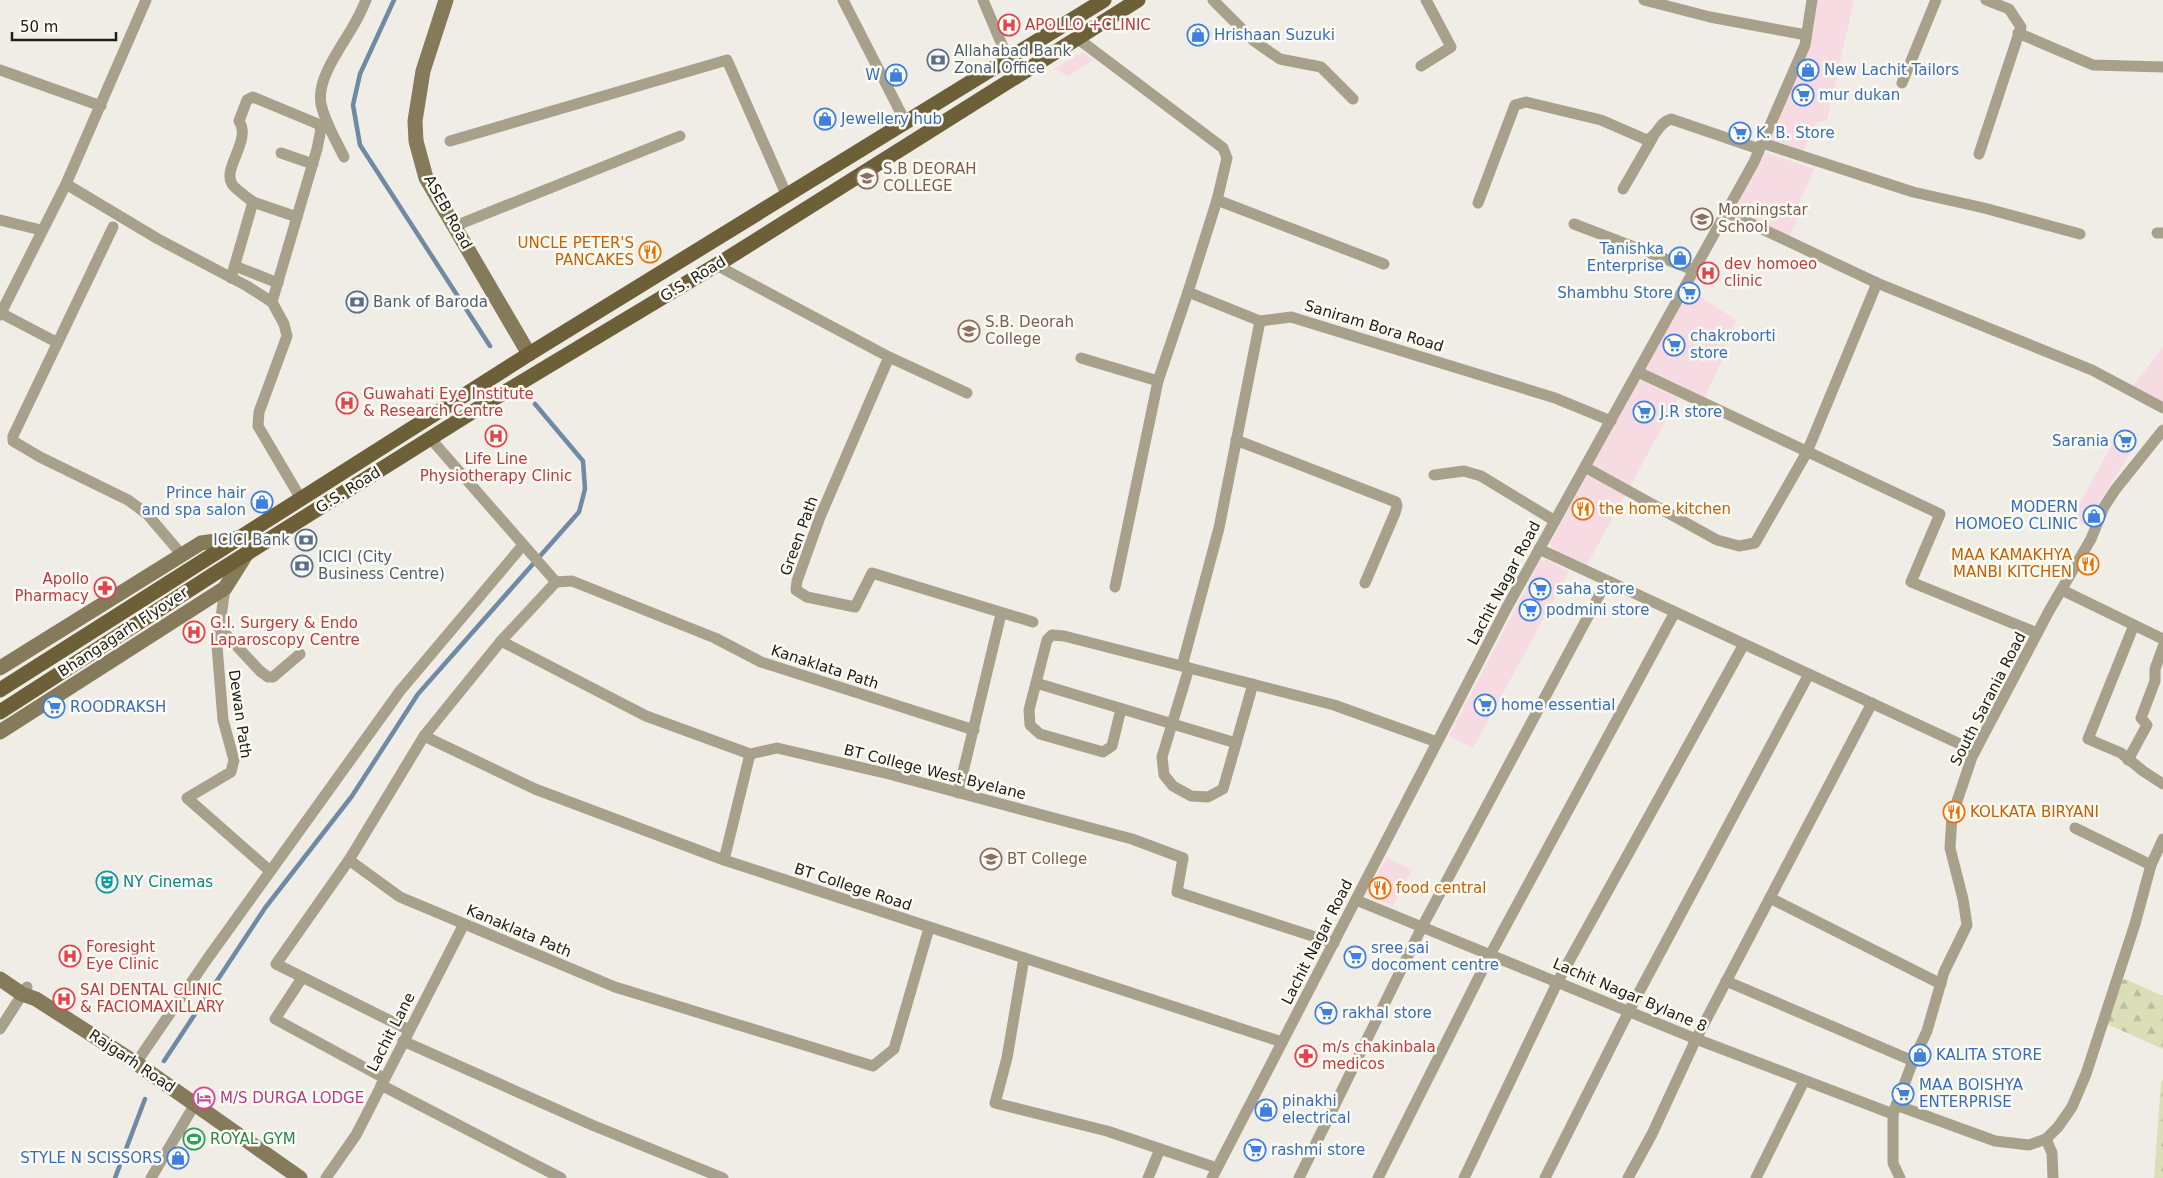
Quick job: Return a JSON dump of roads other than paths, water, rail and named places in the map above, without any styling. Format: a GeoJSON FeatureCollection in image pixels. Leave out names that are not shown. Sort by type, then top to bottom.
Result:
{"type":"FeatureCollection","features":[{"type":"Feature","properties":{"kind":"main road","name":"ASEB Road"},"geometry":{"type":"LineString","coordinates":[[446,0],[423,71],[415,121],[416,141],[426,178],[529,354]]}},
{"type":"Feature","properties":{"kind":"main road","name":"G.S. Road"},"geometry":{"type":"LineString","coordinates":[[239,538],[529,354],[906,124],[1104,0]]}},
{"type":"Feature","properties":{"kind":"main road","name":"G.S. Road"},"geometry":{"type":"LineString","coordinates":[[247,553],[430,438],[716,265],[1138,0]]}},
{"type":"Feature","properties":{"kind":"main road"},"geometry":{"type":"LineString","coordinates":[[0,668],[201,543],[239,538]]}},
{"type":"Feature","properties":{"kind":"main road","name":"Bhangagarh Flyover"},"geometry":{"type":"LineString","coordinates":[[0,690],[239,538]]}},
{"type":"Feature","properties":{"kind":"main road"},"geometry":{"type":"LineString","coordinates":[[0,732],[225,588],[247,553]]}},
{"type":"Feature","properties":{"kind":"main road","name":"Bhangagarh Flyover"},"geometry":{"type":"LineString","coordinates":[[0,712],[247,553]]}},
{"type":"Feature","properties":{"kind":"main road","name":"Rajgarh Road"},"geometry":{"type":"LineString","coordinates":[[0,969],[28,994]]}},
{"type":"Feature","properties":{"kind":"main road","name":"Rajgarh Road"},"geometry":{"type":"LineString","coordinates":[[0,980],[28,994],[136,1063],[300,1178]]}},
{"type":"Feature","properties":{"kind":"street"},"geometry":{"type":"LineString","coordinates":[[56,342],[0,314],[66,184],[146,0]]}},
{"type":"Feature","properties":{"kind":"street"},"geometry":{"type":"LineString","coordinates":[[344,157],[330,130],[321,104],[321,88],[334,57],[356,21],[366,0]]}},
{"type":"Feature","properties":{"kind":"street"},"geometry":{"type":"LineString","coordinates":[[843,0],[906,124]]}},
{"type":"Feature","properties":{"kind":"street"},"geometry":{"type":"LineString","coordinates":[[983,0],[1008,59]]}},
{"type":"Feature","properties":{"kind":"street"},"geometry":{"type":"LineString","coordinates":[[1213,0],[1254,41],[1280,59],[1321,67],[1353,99]]}},
{"type":"Feature","properties":{"kind":"street"},"geometry":{"type":"LineString","coordinates":[[1421,66],[1451,47],[1426,0]]}},
{"type":"Feature","properties":{"kind":"street"},"geometry":{"type":"LineString","coordinates":[[1644,0],[1710,17],[1806,36]]}},
{"type":"Feature","properties":{"kind":"street","name":"Lachit Nagar Road"},"geometry":{"type":"LineString","coordinates":[[1215,1173],[1437,742],[1539,549],[1761,146],[1805,45],[1812,0]]}},
{"type":"Feature","properties":{"kind":"street"},"geometry":{"type":"LineString","coordinates":[[1902,83],[1936,0]]}},
{"type":"Feature","properties":{"kind":"street"},"geometry":{"type":"LineString","coordinates":[[1978,154],[2021,27],[2009,9],[1986,0]]}},
{"type":"Feature","properties":{"kind":"street"},"geometry":{"type":"LineString","coordinates":[[2018,33],[2093,64],[2163,67]]}},
{"type":"Feature","properties":{"kind":"street"},"geometry":{"type":"LineString","coordinates":[[1077,38],[1223,148],[1227,158],[1217,200],[1158,381],[1115,587]]}},
{"type":"Feature","properties":{"kind":"street"},"geometry":{"type":"LineString","coordinates":[[450,141],[727,60],[787,196]]}},
{"type":"Feature","properties":{"kind":"street"},"geometry":{"type":"LineString","coordinates":[[0,70],[101,106]]}},
{"type":"Feature","properties":{"kind":"street"},"geometry":{"type":"LineString","coordinates":[[272,302],[313,164],[321,129],[318,124],[253,97],[247,100],[239,121],[244,127],[230,176],[232,185],[253,202],[297,217]]}},
{"type":"Feature","properties":{"kind":"street"},"geometry":{"type":"LineString","coordinates":[[1478,203],[1514,105],[1526,102],[1600,120],[1647,140],[1652,137]]}},
{"type":"Feature","properties":{"kind":"street"},"geometry":{"type":"LineString","coordinates":[[1623,189],[1652,137],[1664,121],[1671,119],[1913,192],[1984,208],[2080,234]]}},
{"type":"Feature","properties":{"kind":"street"},"geometry":{"type":"LineString","coordinates":[[455,226],[680,136]]}},
{"type":"Feature","properties":{"kind":"street"},"geometry":{"type":"LineString","coordinates":[[281,153],[313,164]]}},
{"type":"Feature","properties":{"kind":"street"},"geometry":{"type":"LineString","coordinates":[[66,184],[158,239],[233,272],[278,283]]}},
{"type":"Feature","properties":{"kind":"street"},"geometry":{"type":"LineString","coordinates":[[1217,200],[1384,264]]}},
{"type":"Feature","properties":{"kind":"street"},"geometry":{"type":"LineString","coordinates":[[233,272],[253,202]]}},
{"type":"Feature","properties":{"kind":"street"},"geometry":{"type":"LineString","coordinates":[[1726,212],[1877,283],[2092,370],[2163,408]]}},
{"type":"Feature","properties":{"kind":"street"},"geometry":{"type":"LineString","coordinates":[[0,220],[41,230]]}},
{"type":"Feature","properties":{"kind":"street"},"geometry":{"type":"LineString","coordinates":[[1574,224],[1694,270]]}},
{"type":"Feature","properties":{"kind":"street"},"geometry":{"type":"LineString","coordinates":[[113,227],[56,342],[13,436],[13,441],[24,449],[128,500],[146,514],[182,555]]}},
{"type":"Feature","properties":{"kind":"street"},"geometry":{"type":"LineString","coordinates":[[716,265],[889,357],[966,393]]}},
{"type":"Feature","properties":{"kind":"street"},"geometry":{"type":"LineString","coordinates":[[233,272],[272,302],[284,324],[287,336],[259,412],[258,426],[301,499]]}},
{"type":"Feature","properties":{"kind":"street"},"geometry":{"type":"LineString","coordinates":[[1585,467],[1718,540],[1739,546],[1755,543],[1807,452],[1877,283]]}},
{"type":"Feature","properties":{"kind":"street","name":"Saniram Bora Road"},"geometry":{"type":"LineString","coordinates":[[1188,292],[1260,321],[1291,317],[1555,398],[1611,420]]}},
{"type":"Feature","properties":{"kind":"street"},"geometry":{"type":"LineString","coordinates":[[1253,684],[1223,789],[1208,797],[1191,796],[1172,786],[1164,775],[1162,757],[1172,724],[1219,528],[1260,321]]}},
{"type":"Feature","properties":{"kind":"street","name":"Green Path"},"geometry":{"type":"LineString","coordinates":[[889,357],[820,517],[797,581],[796,590],[807,597],[855,606],[872,574],[1033,622]]}},
{"type":"Feature","properties":{"kind":"street"},"geometry":{"type":"LineString","coordinates":[[1081,358],[1158,381]]}},
{"type":"Feature","properties":{"kind":"street"},"geometry":{"type":"LineString","coordinates":[[1638,372],[1940,514],[1910,582],[2037,633]]}},
{"type":"Feature","properties":{"kind":"street","name":"South Sarania Road"},"geometry":{"type":"LineString","coordinates":[[1900,1178],[1894,1163],[1895,1110],[1927,1030],[1941,984],[1967,925],[1963,898],[1950,848],[1952,816],[1975,751],[2037,633],[2091,539],[2104,507],[2115,490],[2163,430]]}},
{"type":"Feature","properties":{"kind":"street"},"geometry":{"type":"LineString","coordinates":[[409,1030],[276,964],[349,860],[424,736],[501,641],[556,582],[430,438]]}},
{"type":"Feature","properties":{"kind":"street"},"geometry":{"type":"LineString","coordinates":[[1236,440],[1396,502],[1395,513],[1364,583]]}},
{"type":"Feature","properties":{"kind":"street"},"geometry":{"type":"LineString","coordinates":[[2153,442],[2163,449]]}},
{"type":"Feature","properties":{"kind":"street"},"geometry":{"type":"LineString","coordinates":[[1434,474],[1464,471],[1481,476],[1555,521]]}},
{"type":"Feature","properties":{"kind":"street"},"geometry":{"type":"LineString","coordinates":[[136,1063],[270,871],[400,691],[523,545]]}},
{"type":"Feature","properties":{"kind":"street"},"geometry":{"type":"LineString","coordinates":[[1539,549],[1975,751]]}},
{"type":"Feature","properties":{"kind":"street","name":"Kanaklata Path"},"geometry":{"type":"LineString","coordinates":[[556,582],[572,581],[714,638],[761,662],[974,730]]}},
{"type":"Feature","properties":{"kind":"street"},"geometry":{"type":"LineString","coordinates":[[1299,1178],[1422,927],[1607,581]]}},
{"type":"Feature","properties":{"kind":"street","name":"Dewan Path"},"geometry":{"type":"LineString","coordinates":[[225,588],[217,646],[223,720],[234,760],[231,772],[187,798],[270,871]]}},
{"type":"Feature","properties":{"kind":"street"},"geometry":{"type":"LineString","coordinates":[[2062,590],[2163,639]]}},
{"type":"Feature","properties":{"kind":"street"},"geometry":{"type":"LineString","coordinates":[[1378,1178],[1490,954],[1675,612]]}},
{"type":"Feature","properties":{"kind":"street"},"geometry":{"type":"LineString","coordinates":[[958,793],[1001,614]]}},
{"type":"Feature","properties":{"kind":"street"},"geometry":{"type":"LineString","coordinates":[[2134,625],[2088,739],[2121,753],[2163,784]]}},
{"type":"Feature","properties":{"kind":"street"},"geometry":{"type":"LineString","coordinates":[[219,627],[260,671],[268,676],[273,677],[300,654]]}},
{"type":"Feature","properties":{"kind":"street"},"geometry":{"type":"LineString","coordinates":[[1122,708],[1112,746],[1103,752],[1040,734],[1030,724],[1030,710],[1047,640],[1052,635],[1064,636],[1334,705],[1437,742]]}},
{"type":"Feature","properties":{"kind":"street"},"geometry":{"type":"LineString","coordinates":[[501,641],[646,716],[750,754],[724,860]]}},
{"type":"Feature","properties":{"kind":"street"},"geometry":{"type":"LineString","coordinates":[[1464,1178],[1558,981],[1744,644]]}},
{"type":"Feature","properties":{"kind":"street"},"geometry":{"type":"LineString","coordinates":[[2128,760],[2146,725],[2142,718],[2155,682],[2155,669],[2163,647]]}},
{"type":"Feature","properties":{"kind":"street"},"geometry":{"type":"LineString","coordinates":[[1545,1178],[1629,1010],[1809,674]]}},
{"type":"Feature","properties":{"kind":"street"},"geometry":{"type":"LineString","coordinates":[[1036,683],[1236,743]]}},
{"type":"Feature","properties":{"kind":"street"},"geometry":{"type":"LineString","coordinates":[[1628,1178],[1652,1134],[1696,1039],[1872,703]]}},
{"type":"Feature","properties":{"kind":"street","name":"BT College Road"},"geometry":{"type":"LineString","coordinates":[[424,736],[536,789],[724,860],[1282,1042]]}},
{"type":"Feature","properties":{"kind":"street","name":"BT College West Byelane"},"geometry":{"type":"LineString","coordinates":[[750,754],[777,748],[1132,839],[1184,858],[1177,892],[1334,943]]}},
{"type":"Feature","properties":{"kind":"street"},"geometry":{"type":"LineString","coordinates":[[2075,828],[2151,865]]}},
{"type":"Feature","properties":{"kind":"street"},"geometry":{"type":"LineString","coordinates":[[2053,1178],[2052,1153],[2046,1139],[2058,1127],[2072,1107],[2086,1074],[2135,924],[2151,865],[2163,839]]}},
{"type":"Feature","properties":{"kind":"street","name":"Kanaklata Path"},"geometry":{"type":"LineString","coordinates":[[349,860],[400,897],[615,987],[873,1066],[894,1049],[929,928]]}},
{"type":"Feature","properties":{"kind":"street"},"geometry":{"type":"LineString","coordinates":[[1770,898],[1941,984]]}},
{"type":"Feature","properties":{"kind":"street","name":"Lachit Nagar Bylane 8"},"geometry":{"type":"LineString","coordinates":[[1356,900],[1696,1039],[1804,1081],[1994,1141],[2029,1145],[2046,1139]]}},
{"type":"Feature","properties":{"kind":"street","name":"Lachit Lane"},"geometry":{"type":"LineString","coordinates":[[326,1178],[356,1135],[464,924]]}},
{"type":"Feature","properties":{"kind":"street"},"geometry":{"type":"LineString","coordinates":[[1024,958],[1008,1058],[996,1103],[1107,1131],[1160,1149],[1215,1173]]}},
{"type":"Feature","properties":{"kind":"street"},"geometry":{"type":"LineString","coordinates":[[302,978],[275,1019],[383,1082],[561,1178]]}},
{"type":"Feature","properties":{"kind":"street"},"geometry":{"type":"LineString","coordinates":[[1726,981],[1913,1061]]}},
{"type":"Feature","properties":{"kind":"street"},"geometry":{"type":"LineString","coordinates":[[0,1028],[28,994]]}},
{"type":"Feature","properties":{"kind":"street"},"geometry":{"type":"LineString","coordinates":[[403,1041],[592,1125],[723,1178]]}},
{"type":"Feature","properties":{"kind":"street"},"geometry":{"type":"LineString","coordinates":[[1756,1178],[1804,1081]]}},
{"type":"Feature","properties":{"kind":"street"},"geometry":{"type":"LineString","coordinates":[[151,1178],[196,1104]]}},
{"type":"Feature","properties":{"kind":"street"},"geometry":{"type":"LineString","coordinates":[[1148,1178],[1160,1149]]}},
{"type":"Feature","properties":{"kind":"waterway"},"geometry":{"type":"LineString","coordinates":[[394,0],[360,74],[353,105],[360,145],[490,346]]}},
{"type":"Feature","properties":{"kind":"waterway"},"geometry":{"type":"LineString","coordinates":[[164,1061],[265,908],[352,796],[418,694],[579,512],[585,489],[583,461],[535,404]]}},
{"type":"Feature","properties":{"kind":"waterway"},"geometry":{"type":"LineString","coordinates":[[115,1178],[145,1099]]}},
{"type":"Feature","properties":{"kind":"place","name":"APOLLO +CLINIC"},"geometry":{"type":"Point","coordinates":[1009,25]}},
{"type":"Feature","properties":{"kind":"place","name":"Hrishaan Suzuki"},"geometry":{"type":"Point","coordinates":[1198,35]}},
{"type":"Feature","properties":{"kind":"place","name":"Allahabad Bank Zonal Office"},"geometry":{"type":"Point","coordinates":[938,60]}},
{"type":"Feature","properties":{"kind":"place","name":"New Lachit Tailors"},"geometry":{"type":"Point","coordinates":[1808,70]}},
{"type":"Feature","properties":{"kind":"place","name":"W"},"geometry":{"type":"Point","coordinates":[896,75]}},
{"type":"Feature","properties":{"kind":"place","name":"mur dukan"},"geometry":{"type":"Point","coordinates":[1803,95]}},
{"type":"Feature","properties":{"kind":"place","name":"Jewellery hub"},"geometry":{"type":"Point","coordinates":[825,119]}},
{"type":"Feature","properties":{"kind":"place","name":"K. B. Store"},"geometry":{"type":"Point","coordinates":[1740,133]}},
{"type":"Feature","properties":{"kind":"place","name":"S.B DEORAH COLLEGE"},"geometry":{"type":"Point","coordinates":[867,178]}},
{"type":"Feature","properties":{"kind":"place","name":"Morningstar School"},"geometry":{"type":"Point","coordinates":[1702,219]}},
{"type":"Feature","properties":{"kind":"place","name":"UNCLE PETER'S PANCAKES"},"geometry":{"type":"Point","coordinates":[650,252]}},
{"type":"Feature","properties":{"kind":"place","name":"Tanishka Enterprise"},"geometry":{"type":"Point","coordinates":[1680,258]}},
{"type":"Feature","properties":{"kind":"place","name":"dev homoeo clinic"},"geometry":{"type":"Point","coordinates":[1708,273]}},
{"type":"Feature","properties":{"kind":"place","name":"Shambhu Store"},"geometry":{"type":"Point","coordinates":[1689,293]}},
{"type":"Feature","properties":{"kind":"place","name":"Bank of Baroda"},"geometry":{"type":"Point","coordinates":[357,302]}},
{"type":"Feature","properties":{"kind":"place","name":"S.B. Deorah College"},"geometry":{"type":"Point","coordinates":[969,331]}},
{"type":"Feature","properties":{"kind":"place","name":"chakroborti store"},"geometry":{"type":"Point","coordinates":[1674,345]}},
{"type":"Feature","properties":{"kind":"place","name":"Guwahati Eye Institute & Research Centre"},"geometry":{"type":"Point","coordinates":[347,403]}},
{"type":"Feature","properties":{"kind":"place","name":"J.R store"},"geometry":{"type":"Point","coordinates":[1644,412]}},
{"type":"Feature","properties":{"kind":"place","name":"Life Line Physiotherapy Clinic"},"geometry":{"type":"Point","coordinates":[496,436]}},
{"type":"Feature","properties":{"kind":"place","name":"Sarania"},"geometry":{"type":"Point","coordinates":[2125,441]}},
{"type":"Feature","properties":{"kind":"place","name":"Prince hair and spa salon"},"geometry":{"type":"Point","coordinates":[262,502]}},
{"type":"Feature","properties":{"kind":"place","name":"the home kitchen"},"geometry":{"type":"Point","coordinates":[1583,509]}},
{"type":"Feature","properties":{"kind":"place","name":"MODERN HOMOEO CLINIC"},"geometry":{"type":"Point","coordinates":[2094,516]}},
{"type":"Feature","properties":{"kind":"place","name":"ICICI Bank"},"geometry":{"type":"Point","coordinates":[306,540]}},
{"type":"Feature","properties":{"kind":"place","name":"MAA KAMAKHYA MANBI KITCHEN"},"geometry":{"type":"Point","coordinates":[2088,564]}},
{"type":"Feature","properties":{"kind":"place","name":"ICICI (City Business Centre)"},"geometry":{"type":"Point","coordinates":[302,566]}},
{"type":"Feature","properties":{"kind":"place","name":"Apollo Pharmacy"},"geometry":{"type":"Point","coordinates":[105,588]}},
{"type":"Feature","properties":{"kind":"place","name":"saha store"},"geometry":{"type":"Point","coordinates":[1540,589]}},
{"type":"Feature","properties":{"kind":"place","name":"podmini store"},"geometry":{"type":"Point","coordinates":[1530,610]}},
{"type":"Feature","properties":{"kind":"place","name":"G.I. Surgery & Endo Laparoscopy Centre"},"geometry":{"type":"Point","coordinates":[194,632]}},
{"type":"Feature","properties":{"kind":"place","name":"home essential"},"geometry":{"type":"Point","coordinates":[1485,705]}},
{"type":"Feature","properties":{"kind":"place","name":"ROODRAKSH"},"geometry":{"type":"Point","coordinates":[54,707]}},
{"type":"Feature","properties":{"kind":"place","name":"KOLKATA BIRYANI"},"geometry":{"type":"Point","coordinates":[1954,812]}},
{"type":"Feature","properties":{"kind":"place","name":"BT College"},"geometry":{"type":"Point","coordinates":[991,859]}},
{"type":"Feature","properties":{"kind":"place","name":"NY Cinemas"},"geometry":{"type":"Point","coordinates":[107,882]}},
{"type":"Feature","properties":{"kind":"place","name":"food central"},"geometry":{"type":"Point","coordinates":[1380,888]}},
{"type":"Feature","properties":{"kind":"place","name":"Foresight Eye Clinic"},"geometry":{"type":"Point","coordinates":[70,956]}},
{"type":"Feature","properties":{"kind":"place","name":"sree sai docoment centre"},"geometry":{"type":"Point","coordinates":[1355,957]}},
{"type":"Feature","properties":{"kind":"place","name":"SAI DENTAL CLINIC & FACIOMAXILLARY"},"geometry":{"type":"Point","coordinates":[64,999]}},
{"type":"Feature","properties":{"kind":"place","name":"rakhal store"},"geometry":{"type":"Point","coordinates":[1326,1013]}},
{"type":"Feature","properties":{"kind":"place","name":"KALITA STORE"},"geometry":{"type":"Point","coordinates":[1920,1055]}},
{"type":"Feature","properties":{"kind":"place","name":"m/s chakinbala medicos"},"geometry":{"type":"Point","coordinates":[1306,1056]}},
{"type":"Feature","properties":{"kind":"place","name":"MAA BOISHYA ENTERPRISE"},"geometry":{"type":"Point","coordinates":[1903,1094]}},
{"type":"Feature","properties":{"kind":"place","name":"M/S DURGA LODGE"},"geometry":{"type":"Point","coordinates":[204,1098]}},
{"type":"Feature","properties":{"kind":"place","name":"pinakhi electrical"},"geometry":{"type":"Point","coordinates":[1266,1110]}},
{"type":"Feature","properties":{"kind":"place","name":"ROYAL GYM"},"geometry":{"type":"Point","coordinates":[194,1139]}},
{"type":"Feature","properties":{"kind":"place","name":"rashmi store"},"geometry":{"type":"Point","coordinates":[1255,1150]}},
{"type":"Feature","properties":{"kind":"place","name":"STYLE N SCISSORS"},"geometry":{"type":"Point","coordinates":[178,1158]}}]}
